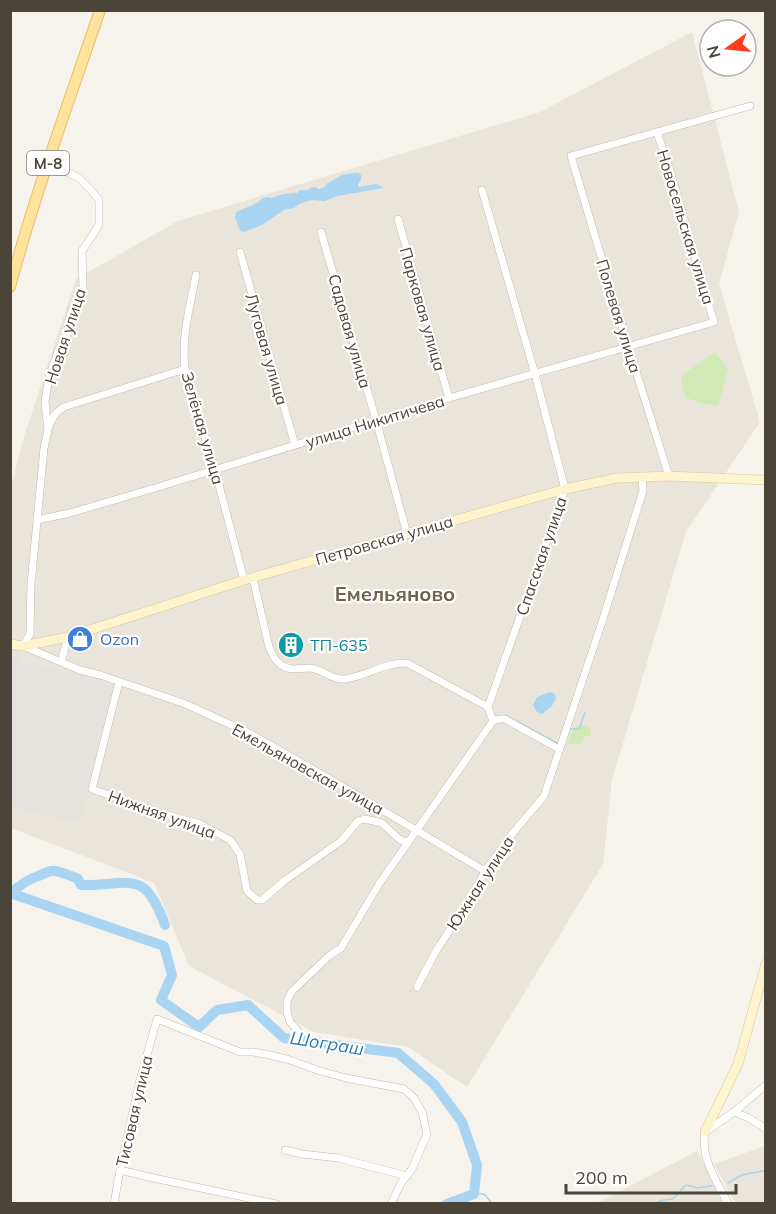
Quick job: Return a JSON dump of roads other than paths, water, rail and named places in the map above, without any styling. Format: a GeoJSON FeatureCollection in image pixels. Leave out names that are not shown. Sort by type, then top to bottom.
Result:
{"type":"FeatureCollection","features":[{"type":"Feature","properties":{"kind":"main road","name":"М-8"},"geometry":{"type":"LineString","coordinates":[[10,287],[22,242],[100,10]]}},
{"type":"Feature","properties":{"kind":"street"},"geometry":{"type":"LineString","coordinates":[[657,132],[750,106]]}},
{"type":"Feature","properties":{"kind":"street","name":"Полевая улица"},"geometry":{"type":"LineString","coordinates":[[657,132],[571,156],[669,476]]}},
{"type":"Feature","properties":{"kind":"street","name":"Новосельская улица"},"geometry":{"type":"LineString","coordinates":[[657,132],[714,322]]}},
{"type":"Feature","properties":{"kind":"street","name":"Новая улица"},"geometry":{"type":"LineString","coordinates":[[23,646],[30,634],[31,584],[44,448],[48,430],[45,402],[49,377],[59,349],[66,339],[71,313],[83,290],[82,251],[99,225],[99,200],[90,189],[79,178],[48,163]]}},
{"type":"Feature","properties":{"kind":"street","name":"Спасская улица"},"geometry":{"type":"LineString","coordinates":[[482,190],[536,374],[565,489],[488,706]]}},
{"type":"Feature","properties":{"kind":"street","name":"Парковая улица"},"geometry":{"type":"LineString","coordinates":[[398,219],[449,398]]}},
{"type":"Feature","properties":{"kind":"street","name":"Садовая улица"},"geometry":{"type":"LineString","coordinates":[[321,232],[407,534]]}},
{"type":"Feature","properties":{"kind":"street","name":"Луговая улица"},"geometry":{"type":"LineString","coordinates":[[240,252],[295,445]]}},
{"type":"Feature","properties":{"kind":"street","name":"Зелёная улица"},"geometry":{"type":"LineString","coordinates":[[196,275],[184,340],[185,369],[273,656],[283,667],[313,668],[342,679],[407,663],[488,706]]}},
{"type":"Feature","properties":{"kind":"street","name":"улица Никитичева"},"geometry":{"type":"LineString","coordinates":[[37,520],[81,510],[449,398],[714,322]]}},
{"type":"Feature","properties":{"kind":"street"},"geometry":{"type":"LineString","coordinates":[[48,430],[52,418],[64,407],[185,369]]}},
{"type":"Feature","properties":{"kind":"street","name":"Петровская улица"},"geometry":{"type":"LineString","coordinates":[[10,644],[23,646],[68,637],[249,579],[565,489],[616,478],[669,476],[765,480]]}},
{"type":"Feature","properties":{"kind":"street"},"geometry":{"type":"LineString","coordinates":[[296,1043],[298,1031],[290,1022],[287,1012],[287,1001],[292,992],[341,948],[379,884],[493,721],[506,719],[559,749],[643,491],[642,477]]}},
{"type":"Feature","properties":{"kind":"street"},"geometry":{"type":"LineString","coordinates":[[61,662],[68,637]]}},
{"type":"Feature","properties":{"kind":"street","name":"Емельяновская улица"},"geometry":{"type":"LineString","coordinates":[[23,646],[80,670],[183,703],[249,733],[485,871]]}},
{"type":"Feature","properties":{"kind":"street","name":"Нижняя улица"},"geometry":{"type":"LineString","coordinates":[[119,682],[92,789],[163,814],[200,824],[230,840],[240,854],[247,891],[257,900],[262,900],[284,881],[340,841],[358,821],[365,819],[382,823],[408,843]]}},
{"type":"Feature","properties":{"kind":"street"},"geometry":{"type":"LineString","coordinates":[[488,706],[493,721]]}},
{"type":"Feature","properties":{"kind":"street","name":"Южная улица"},"geometry":{"type":"LineString","coordinates":[[417,987],[436,951],[485,871],[544,796],[559,749]]}},
{"type":"Feature","properties":{"kind":"street"},"geometry":{"type":"LineString","coordinates":[[728,1203],[706,1159],[703,1143],[705,1132],[738,1064],[765,963]]}},
{"type":"Feature","properties":{"kind":"street","name":"Тисовая улица"},"geometry":{"type":"LineString","coordinates":[[114,1203],[140,1080],[157,1019],[240,1052],[253,1052],[280,1058],[346,1078],[404,1089],[414,1098],[422,1112],[427,1134],[407,1176]]}},
{"type":"Feature","properties":{"kind":"street"},"geometry":{"type":"LineString","coordinates":[[705,1132],[734,1112],[765,1084]]}},
{"type":"Feature","properties":{"kind":"street"},"geometry":{"type":"LineString","coordinates":[[734,1112],[749,1118],[765,1129]]}},
{"type":"Feature","properties":{"kind":"street"},"geometry":{"type":"LineString","coordinates":[[285,1150],[338,1158],[407,1176],[391,1203]]}},
{"type":"Feature","properties":{"kind":"street"},"geometry":{"type":"LineString","coordinates":[[120,1170],[276,1203]]}},
{"type":"Feature","properties":{"kind":"water"},"geometry":{"type":"Polygon","coordinates":[[[355,173],[361,176],[358,187],[376,184],[384,188],[337,196],[325,201],[312,200],[284,210],[262,225],[244,232],[240,231],[235,217],[236,212],[263,198],[297,193],[300,190],[315,187],[319,189],[342,175],[355,173]]]}},
{"type":"Feature","properties":{"kind":"water"},"geometry":{"type":"Polygon","coordinates":[[[550,692],[554,693],[556,698],[552,706],[542,714],[536,711],[533,705],[537,697],[550,692]]]}},
{"type":"Feature","properties":{"kind":"waterway"},"geometry":{"type":"LineString","coordinates":[[568,729],[579,729],[585,712]]}},
{"type":"Feature","properties":{"kind":"waterway"},"geometry":{"type":"LineString","coordinates":[[505,715],[557,743]]}},
{"type":"Feature","properties":{"kind":"waterway"},"geometry":{"type":"LineString","coordinates":[[12,893],[25,882],[51,871],[61,872],[78,879],[81,885],[134,884],[150,894],[165,925]]}},
{"type":"Feature","properties":{"kind":"waterway","name":"Шограш"},"geometry":{"type":"LineString","coordinates":[[10,893],[164,946],[172,975],[161,1000],[199,1027],[217,1010],[248,1005],[284,1038],[398,1053],[434,1084],[462,1122],[477,1165],[474,1194],[447,1204]]}},
{"type":"Feature","properties":{"kind":"waterway"},"geometry":{"type":"LineString","coordinates":[[728,1183],[739,1176],[766,1170]]}},
{"type":"Feature","properties":{"kind":"waterway"},"geometry":{"type":"LineString","coordinates":[[656,1204],[662,1200],[673,1199],[686,1185],[697,1188],[712,1186]]}},
{"type":"Feature","properties":{"kind":"waterway"},"geometry":{"type":"LineString","coordinates":[[474,1194],[485,1195],[492,1204]]}},
{"type":"Feature","properties":{"kind":"place","name":"Ozon"},"geometry":{"type":"Point","coordinates":[80,639]}},
{"type":"Feature","properties":{"kind":"place","name":"ТП-635"},"geometry":{"type":"Point","coordinates":[291,645]}},
{"type":"Feature","properties":{"kind":"district","name":"Емельяново"},"geometry":{"type":"Point","coordinates":[395,593]}}]}
